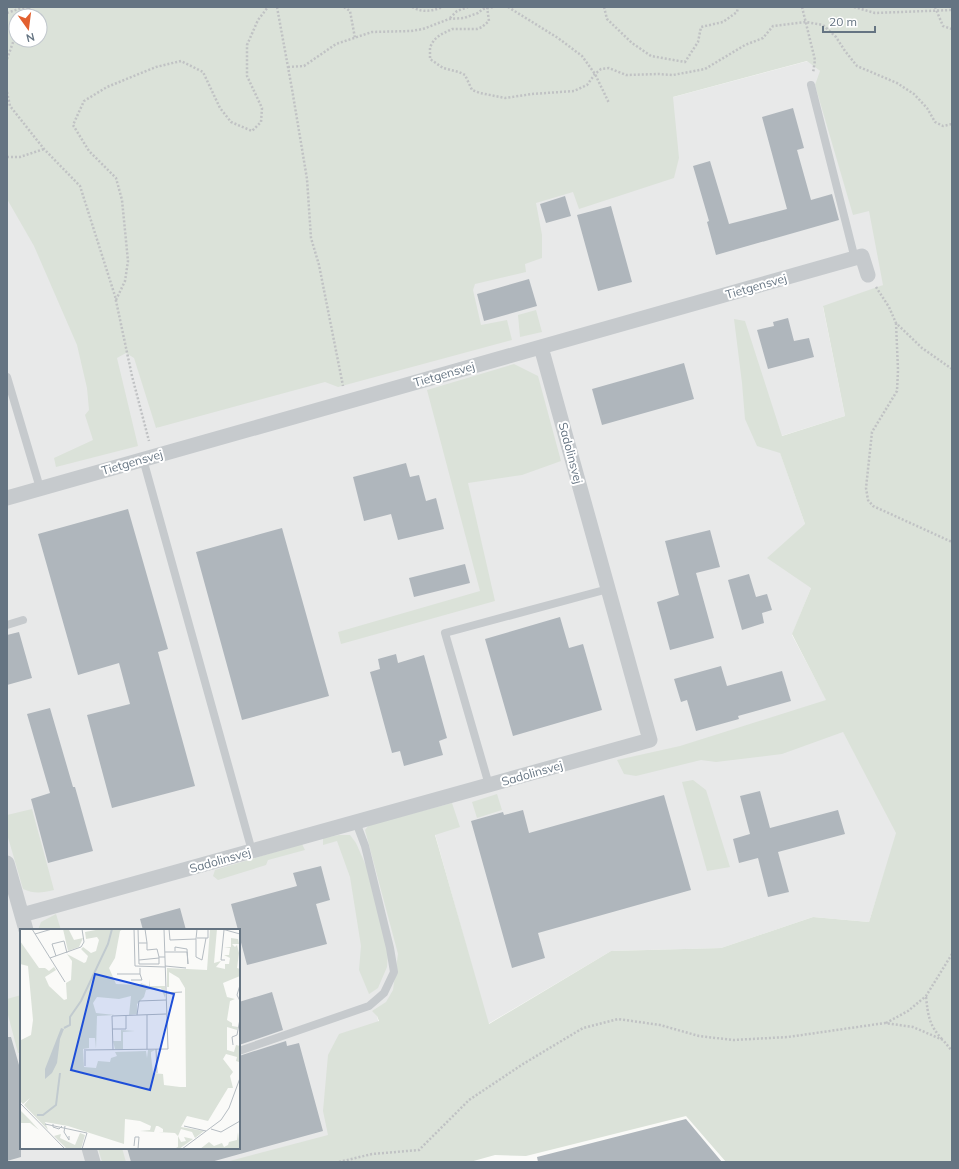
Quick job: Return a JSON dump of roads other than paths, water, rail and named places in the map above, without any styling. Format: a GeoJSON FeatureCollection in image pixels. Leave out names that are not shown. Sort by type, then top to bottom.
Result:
{"type":"FeatureCollection","features":[{"type":"Feature","properties":{"kind":"street"},"geometry":{"type":"LineString","coordinates":[[855,258],[862,256],[868,275]]}},
{"type":"Feature","properties":{"kind":"street","name":"Tietgensvej"},"geometry":{"type":"LineString","coordinates":[[7,498],[855,258]]}},
{"type":"Feature","properties":{"kind":"street","name":"Sadolinsvej"},"geometry":{"type":"LineString","coordinates":[[22,915],[650,740],[541,347]]}},
{"type":"Feature","properties":{"kind":"street"},"geometry":{"type":"LineString","coordinates":[[7,862],[26,929]]}},
{"type":"Feature","properties":{"kind":"street"},"geometry":{"type":"LineString","coordinates":[[89,1149],[93,1162]]}},
{"type":"Feature","properties":{"kind":"lane"},"geometry":{"type":"LineString","coordinates":[[811,85],[855,258]]}},
{"type":"Feature","properties":{"kind":"lane"},"geometry":{"type":"LineString","coordinates":[[7,377],[40,488]]}},
{"type":"Feature","properties":{"kind":"lane"},"geometry":{"type":"LineString","coordinates":[[148,458],[252,851]]}},
{"type":"Feature","properties":{"kind":"lane"},"geometry":{"type":"LineString","coordinates":[[489,785],[445,633],[608,589]]}},
{"type":"Feature","properties":{"kind":"lane"},"geometry":{"type":"LineString","coordinates":[[7,625],[23,620]]}},
{"type":"Feature","properties":{"kind":"lane"},"geometry":{"type":"LineString","coordinates":[[240,1050],[369,1006],[384,993],[394,972],[390,948],[365,846],[356,822]]}}]}
